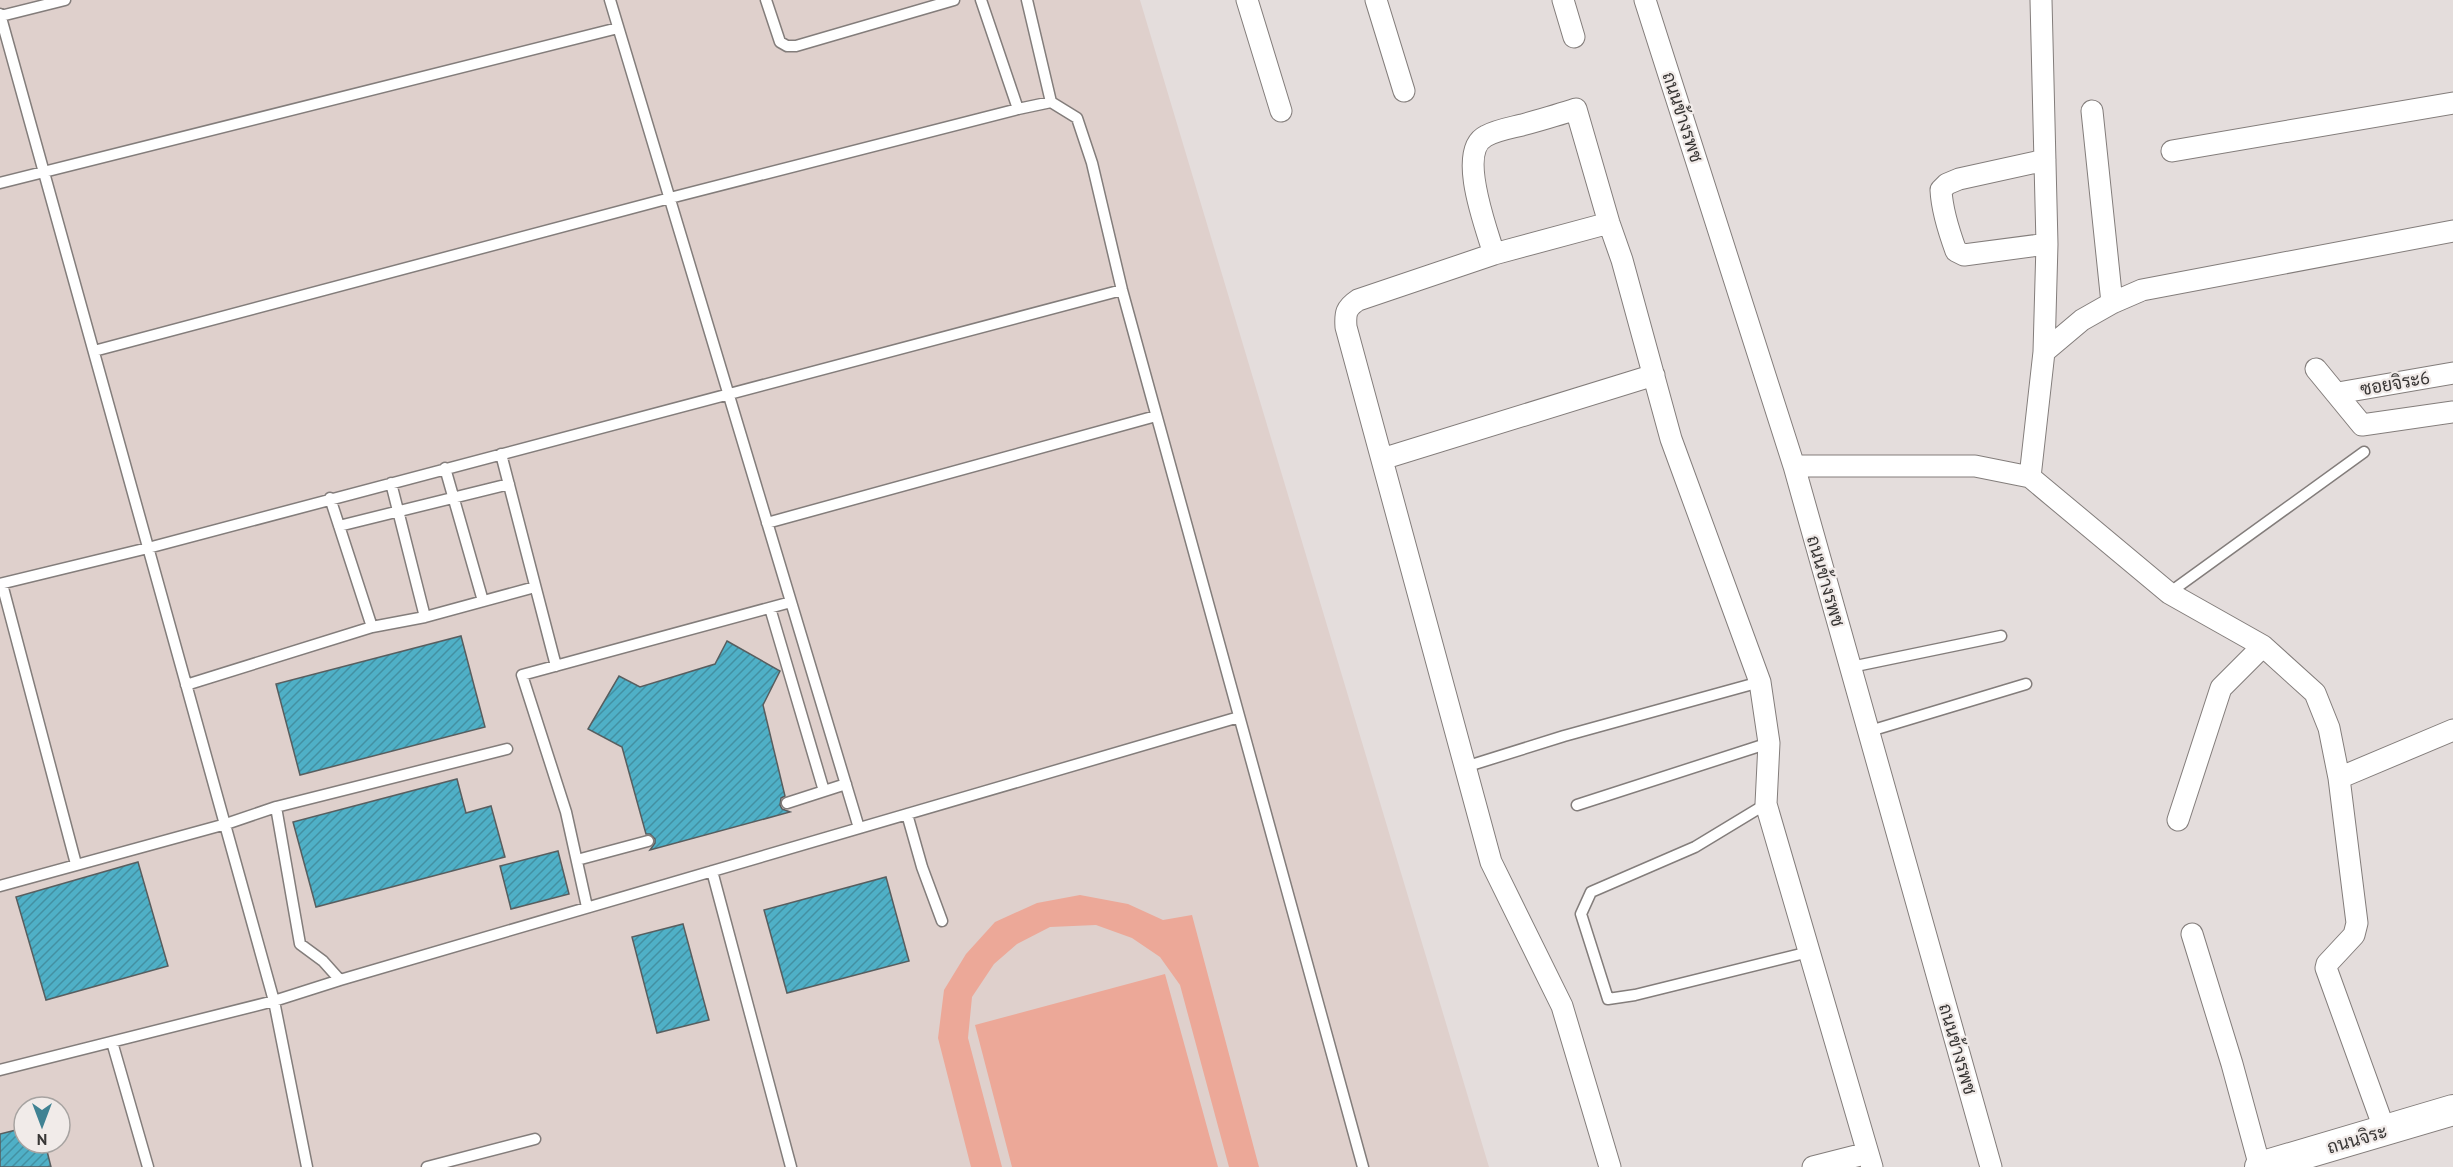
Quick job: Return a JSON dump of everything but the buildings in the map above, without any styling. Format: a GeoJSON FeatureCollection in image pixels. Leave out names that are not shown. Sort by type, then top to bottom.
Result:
{"type":"FeatureCollection","features":[{"type":"Feature","properties":{"kind":"main road","name":"ถนนจิระ"},"geometry":{"type":"LineString","coordinates":[[2260,1167],[2453,1110]]}},
{"type":"Feature","properties":{"kind":"street"},"geometry":{"type":"LineString","coordinates":[[1247,0],[1281,111]]}},
{"type":"Feature","properties":{"kind":"street"},"geometry":{"type":"LineString","coordinates":[[1376,0],[1404,91]]}},
{"type":"Feature","properties":{"kind":"street"},"geometry":{"type":"LineString","coordinates":[[1563,0],[1574,37]]}},
{"type":"Feature","properties":{"kind":"street","name":"ถนนข้างรพช"},"geometry":{"type":"LineString","coordinates":[[1645,0],[1794,466],[1991,1167]]}},
{"type":"Feature","properties":{"kind":"street"},"geometry":{"type":"LineString","coordinates":[[2030,477],[2044,352],[2047,244],[2042,0]]}},
{"type":"Feature","properties":{"kind":"street"},"geometry":{"type":"LineString","coordinates":[[2172,151],[2453,103]]}},
{"type":"Feature","properties":{"kind":"street"},"geometry":{"type":"LineString","coordinates":[[1494,254],[1475,189],[1473,166],[1477,144],[1484,136],[1576,109],[1622,260],[1671,439],[1760,682],[1769,743],[1766,804],[1870,1160],[1813,1167]]}},
{"type":"Feature","properties":{"kind":"street"},"geometry":{"type":"LineString","coordinates":[[2091,111],[2112,303]]}},
{"type":"Feature","properties":{"kind":"street"},"geometry":{"type":"LineString","coordinates":[[2045,160],[1959,179],[1947,184],[1941,190],[1941,203],[1956,251],[1964,255],[2047,244]]}},
{"type":"Feature","properties":{"kind":"street"},"geometry":{"type":"LineString","coordinates":[[1609,223],[1494,254],[1358,300],[1349,306],[1345,314],[1346,327],[1491,862],[1562,1006],[1610,1167]]}},
{"type":"Feature","properties":{"kind":"street"},"geometry":{"type":"LineString","coordinates":[[2044,352],[2082,320],[2142,290],[2453,231]]}},
{"type":"Feature","properties":{"kind":"street"},"geometry":{"type":"LineString","coordinates":[[2316,369],[2362,425],[2453,412]]}},
{"type":"Feature","properties":{"kind":"street","name":"ซอยจิระ6"},"geometry":{"type":"LineString","coordinates":[[2338,393],[2453,373]]}},
{"type":"Feature","properties":{"kind":"street"},"geometry":{"type":"LineString","coordinates":[[1382,459],[1654,375]]}},
{"type":"Feature","properties":{"kind":"street"},"geometry":{"type":"LineString","coordinates":[[1794,466],[1975,466],[2030,477],[2169,593],[2263,646],[2315,693],[2329,728],[2339,778],[2357,930],[2326,968],[2385,1131]]}},
{"type":"Feature","properties":{"kind":"street"},"geometry":{"type":"LineString","coordinates":[[2178,820],[2221,688],[2263,646]]}},
{"type":"Feature","properties":{"kind":"street"},"geometry":{"type":"LineString","coordinates":[[2339,778],[2453,730]]}},
{"type":"Feature","properties":{"kind":"street"},"geometry":{"type":"LineString","coordinates":[[2192,934],[2232,1064],[2260,1167]]}},
{"type":"Feature","properties":{"kind":"lane"},"geometry":{"type":"LineString","coordinates":[[65,0],[0,15],[274,1001],[307,1167]]}},
{"type":"Feature","properties":{"kind":"lane"},"geometry":{"type":"LineString","coordinates":[[610,0],[859,828]]}},
{"type":"Feature","properties":{"kind":"lane"},"geometry":{"type":"LineString","coordinates":[[766,0],[780,42],[787,46],[796,46],[954,0]]}},
{"type":"Feature","properties":{"kind":"lane"},"geometry":{"type":"LineString","coordinates":[[981,0],[1018,109]]}},
{"type":"Feature","properties":{"kind":"lane"},"geometry":{"type":"LineString","coordinates":[[1028,0],[1051,102]]}},
{"type":"Feature","properties":{"kind":"lane"},"geometry":{"type":"LineString","coordinates":[[0,183],[618,28]]}},
{"type":"Feature","properties":{"kind":"lane"},"geometry":{"type":"LineString","coordinates":[[94,351],[670,198],[1018,109],[1051,102],[1077,118],[1092,162],[1122,290],[1363,1167]]}},
{"type":"Feature","properties":{"kind":"lane"},"geometry":{"type":"LineString","coordinates":[[76,864],[1,584],[148,548],[1122,290]]}},
{"type":"Feature","properties":{"kind":"lane"},"geometry":{"type":"LineString","coordinates":[[767,523],[1156,416]]}},
{"type":"Feature","properties":{"kind":"lane"},"geometry":{"type":"LineString","coordinates":[[2169,593],[2364,452]]}},
{"type":"Feature","properties":{"kind":"lane"},"geometry":{"type":"LineString","coordinates":[[501,454],[556,666]]}},
{"type":"Feature","properties":{"kind":"lane"},"geometry":{"type":"LineString","coordinates":[[445,468],[483,601]]}},
{"type":"Feature","properties":{"kind":"lane"},"geometry":{"type":"LineString","coordinates":[[391,483],[425,617]]}},
{"type":"Feature","properties":{"kind":"lane"},"geometry":{"type":"LineString","coordinates":[[339,526],[509,484]]}},
{"type":"Feature","properties":{"kind":"lane"},"geometry":{"type":"LineString","coordinates":[[330,498],[372,627]]}},
{"type":"Feature","properties":{"kind":"lane"},"geometry":{"type":"LineString","coordinates":[[186,684],[372,627],[425,617],[535,587]]}},
{"type":"Feature","properties":{"kind":"lane"},"geometry":{"type":"LineString","coordinates":[[587,907],[566,812],[522,675],[791,602]]}},
{"type":"Feature","properties":{"kind":"lane"},"geometry":{"type":"LineString","coordinates":[[770,608],[824,791]]}},
{"type":"Feature","properties":{"kind":"lane"},"geometry":{"type":"LineString","coordinates":[[1851,667],[2001,636]]}},
{"type":"Feature","properties":{"kind":"lane"},"geometry":{"type":"LineString","coordinates":[[1465,767],[1564,736],[1760,682]]}},
{"type":"Feature","properties":{"kind":"lane"},"geometry":{"type":"LineString","coordinates":[[1870,731],[2026,684]]}},
{"type":"Feature","properties":{"kind":"lane"},"geometry":{"type":"LineString","coordinates":[[0,1070],[274,1001],[587,907],[1239,717]]}},
{"type":"Feature","properties":{"kind":"lane"},"geometry":{"type":"LineString","coordinates":[[1577,805],[1769,743]]}},
{"type":"Feature","properties":{"kind":"lane"},"geometry":{"type":"LineString","coordinates":[[0,886],[226,824],[276,807],[507,748]]}},
{"type":"Feature","properties":{"kind":"lane"},"geometry":{"type":"LineString","coordinates":[[787,803],[846,784]]}},
{"type":"Feature","properties":{"kind":"lane"},"geometry":{"type":"LineString","coordinates":[[1766,804],[1695,848],[1591,892],[1581,914],[1608,999],[1635,995],[1809,952]]}},
{"type":"Feature","properties":{"kind":"lane"},"geometry":{"type":"LineString","coordinates":[[276,807],[300,944],[323,961],[340,980]]}},
{"type":"Feature","properties":{"kind":"lane"},"geometry":{"type":"LineString","coordinates":[[907,814],[922,867],[942,921]]}},
{"type":"Feature","properties":{"kind":"lane"},"geometry":{"type":"LineString","coordinates":[[577,860],[648,841]]}},
{"type":"Feature","properties":{"kind":"lane"},"geometry":{"type":"LineString","coordinates":[[712,871],[791,1167]]}},
{"type":"Feature","properties":{"kind":"lane"},"geometry":{"type":"LineString","coordinates":[[112,1042],[148,1167]]}},
{"type":"Feature","properties":{"kind":"lane"},"geometry":{"type":"LineString","coordinates":[[427,1167],[535,1140]]}},
{"type":"Feature","properties":{"kind":"shaded area"},"geometry":{"type":"Polygon","coordinates":[[[0,0],[1140,0],[1489,1167],[0,1167],[0,0]]]}},
{"type":"Feature","properties":{"kind":"shaded area"},"geometry":{"type":"Polygon","coordinates":[[[1080,895],[1128,904],[1163,920],[1192,915],[1259,1167],[1229,1167],[1180,985],[1160,957],[1132,938],[1096,925],[1050,927],[1017,944],[994,964],[972,997],[968,1038],[1002,1167],[971,1167],[938,1038],[944,990],[966,954],[995,922],[1037,903],[1080,895]]]}},
{"type":"Feature","properties":{"kind":"shaded area"},"geometry":{"type":"Polygon","coordinates":[[[1165,974],[1218,1167],[1012,1167],[975,1025],[1165,974]]]}}]}
